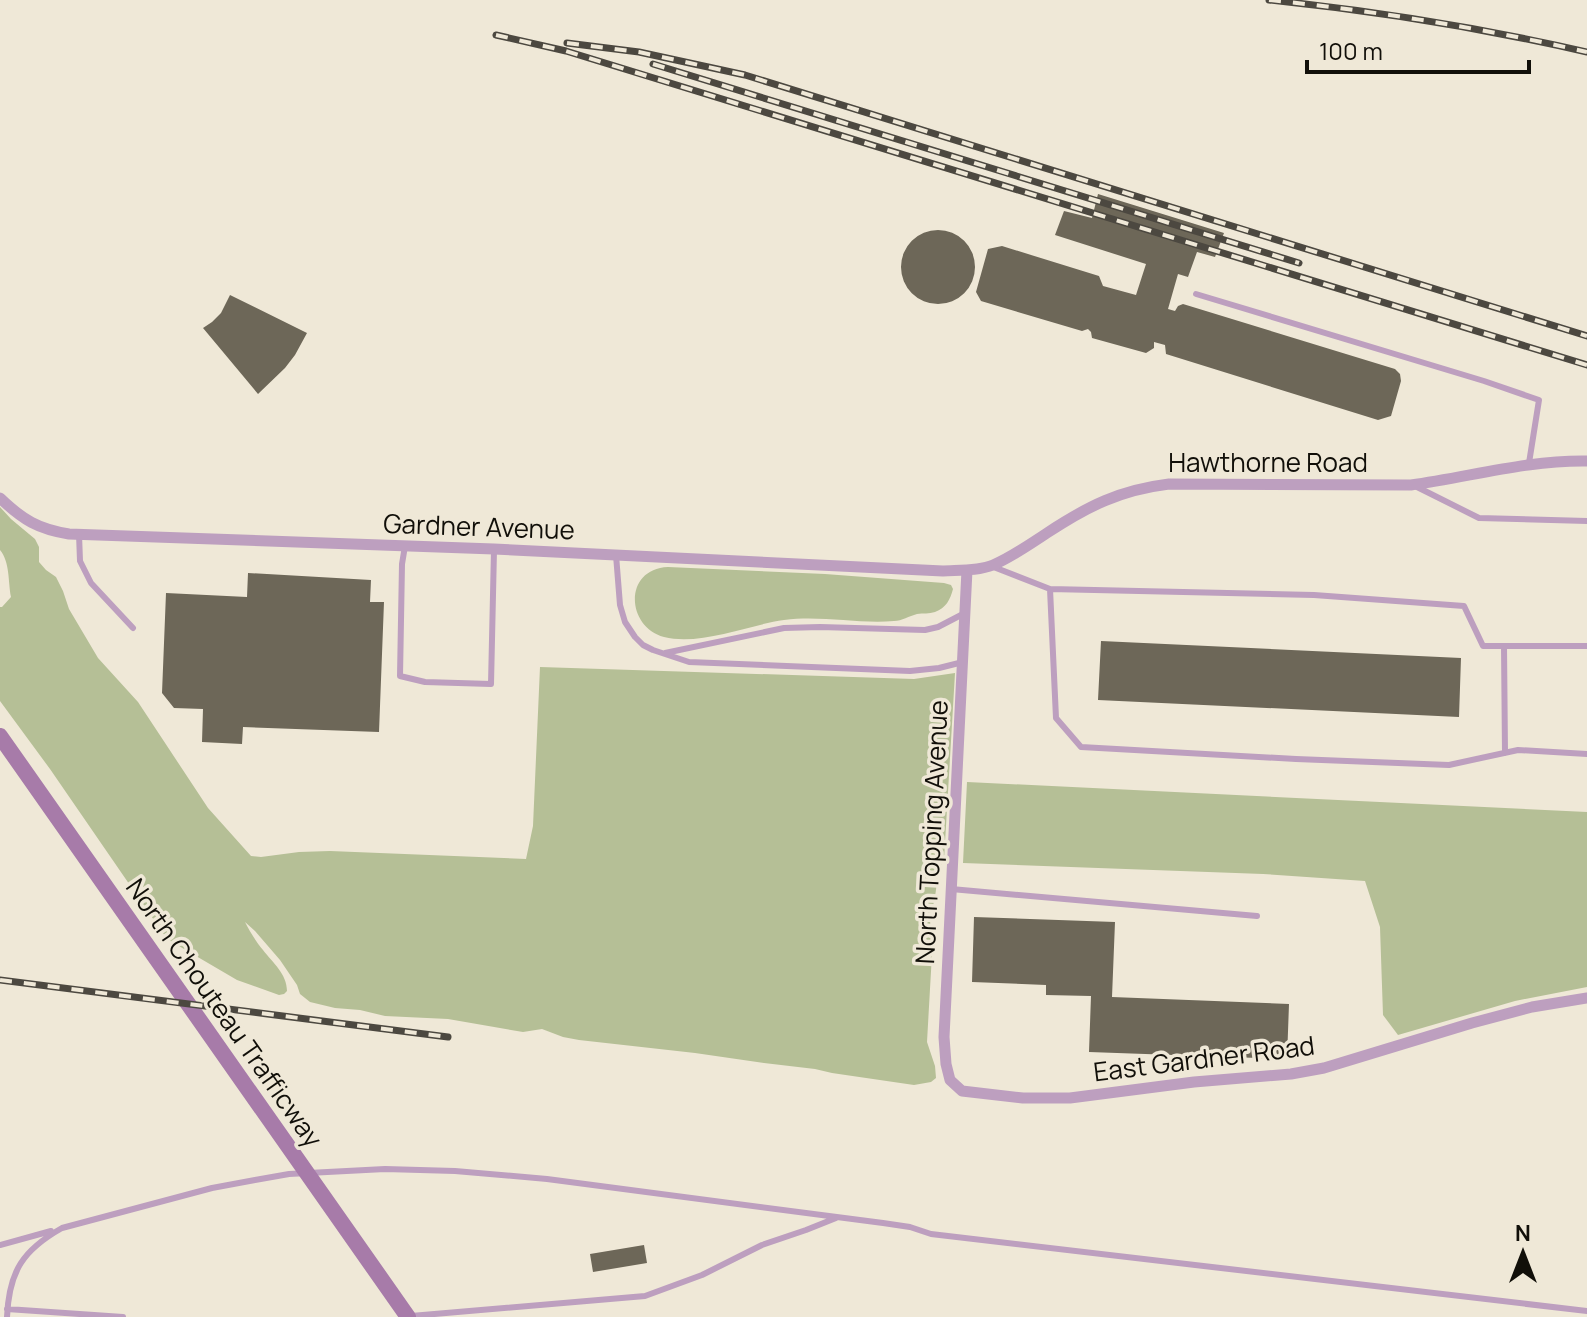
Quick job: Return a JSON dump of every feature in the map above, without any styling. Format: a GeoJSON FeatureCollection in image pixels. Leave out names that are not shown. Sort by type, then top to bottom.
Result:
{"type":"FeatureCollection","features":[{"type":"Feature","properties":{"kind":"main road","name":"North Chouteau Trafficway"},"geometry":{"type":"LineString","coordinates":[[0,736],[406,1317]]}},
{"type":"Feature","properties":{"kind":"street","name":"Hawthorne Road"},"geometry":{"type":"LineString","coordinates":[[967,570],[991,566],[1104,500],[1140,487],[1169,484],[1411,485],[1529,463],[1587,461]]}},
{"type":"Feature","properties":{"kind":"street","name":"Gardner Avenue"},"geometry":{"type":"LineString","coordinates":[[0,498],[29,522],[53,531],[79,534],[967,570]]}},
{"type":"Feature","properties":{"kind":"street","name":"North Topping Avenue"},"geometry":{"type":"LineString","coordinates":[[962,1091],[950,1080],[945,1051],[967,570]]}},
{"type":"Feature","properties":{"kind":"street","name":"East Gardner Road"},"geometry":{"type":"LineString","coordinates":[[962,1091],[1023,1098],[1070,1098],[1194,1082],[1291,1074],[1324,1068],[1532,1007],[1587,998]]}},
{"type":"Feature","properties":{"kind":"lane"},"geometry":{"type":"LineString","coordinates":[[1196,294],[1539,400],[1529,463]]}},
{"type":"Feature","properties":{"kind":"lane"},"geometry":{"type":"LineString","coordinates":[[1411,485],[1479,518],[1587,521]]}},
{"type":"Feature","properties":{"kind":"lane"},"geometry":{"type":"LineString","coordinates":[[79,534],[80,561],[91,583],[133,628]]}},
{"type":"Feature","properties":{"kind":"lane"},"geometry":{"type":"LineString","coordinates":[[405,546],[400,676],[425,682],[491,684],[494,549]]}},
{"type":"Feature","properties":{"kind":"lane"},"geometry":{"type":"LineString","coordinates":[[616,555],[620,605],[625,622],[635,637],[643,645],[689,662],[910,671],[963,662]]}},
{"type":"Feature","properties":{"kind":"lane"},"geometry":{"type":"LineString","coordinates":[[991,566],[1050,589],[1314,595],[1464,606],[1483,646],[1587,646]]}},
{"type":"Feature","properties":{"kind":"lane"},"geometry":{"type":"LineString","coordinates":[[1050,589],[1056,718],[1081,747],[1449,765],[1518,750],[1587,754]]}},
{"type":"Feature","properties":{"kind":"lane"},"geometry":{"type":"LineString","coordinates":[[665,653],[784,628],[925,630],[965,613]]}},
{"type":"Feature","properties":{"kind":"lane"},"geometry":{"type":"LineString","coordinates":[[1504,646],[1505,753]]}},
{"type":"Feature","properties":{"kind":"lane"},"geometry":{"type":"LineString","coordinates":[[951,889],[1257,916]]}},
{"type":"Feature","properties":{"kind":"lane"},"geometry":{"type":"LineString","coordinates":[[0,1245],[212,1188],[289,1174],[385,1169],[455,1171],[534,1178],[839,1217],[910,1227],[931,1234],[1587,1311]]}},
{"type":"Feature","properties":{"kind":"lane"},"geometry":{"type":"LineString","coordinates":[[406,1317],[645,1296],[702,1275],[762,1245],[839,1217]]}},
{"type":"Feature","properties":{"kind":"lane"},"geometry":{"type":"LineString","coordinates":[[7,1317],[12,1278],[31,1249],[62,1228]]}},
{"type":"Feature","properties":{"kind":"lane"},"geometry":{"type":"LineString","coordinates":[[0,1297],[7,1305],[123,1317]]}},
{"type":"Feature","properties":{"kind":"green space"},"geometry":{"type":"Polygon","coordinates":[[[0,507],[35,539],[39,547],[39,562],[56,577],[69,609],[98,658],[138,702],[208,808],[251,856],[330,851],[526,859],[533,826],[540,667],[914,679],[955,673],[944,860],[938,874],[930,921],[933,936],[927,1042],[936,1078],[914,1085],[815,1069],[579,1040],[542,1029],[523,1032],[448,1019],[385,1016],[335,1008],[310,1002],[300,994],[280,960],[245,922],[282,974],[287,991],[284,994],[237,980],[167,939],[0,701],[0,607],[11,597],[7,566],[0,550],[0,507]]]}},
{"type":"Feature","properties":{"kind":"green space"},"geometry":{"type":"Polygon","coordinates":[[[668,567],[944,583],[953,589],[947,603],[939,610],[897,621],[784,620],[708,637],[678,639],[651,631],[642,622],[635,599],[643,577],[653,570],[668,567]]]}},
{"type":"Feature","properties":{"kind":"green space"},"geometry":{"type":"Polygon","coordinates":[[[967,782],[1587,812],[1587,987],[1515,1001],[1398,1035],[1383,1015],[1380,927],[1365,881],[1263,874],[963,863],[967,782]]]}},
{"type":"Feature","properties":{"kind":"building"},"geometry":{"type":"Polygon","coordinates":[[[1098,194],[1224,233],[1215,257],[1197,252],[1188,277],[1178,274],[1168,309],[1175,311],[1183,304],[1395,369],[1401,381],[1391,416],[1378,420],[1166,354],[1165,345],[1154,342],[1154,348],[1146,353],[1092,338],[1088,329],[1082,331],[981,301],[976,292],[988,249],[1002,246],[1099,276],[1103,286],[1136,295],[1146,264],[1055,235],[1064,211],[1092,218],[1098,194]]]}},
{"type":"Feature","properties":{"kind":"building"},"geometry":{"type":"Polygon","coordinates":[[[938,230],[959,236],[969,246],[975,267],[969,288],[959,298],[938,304],[917,298],[907,288],[901,267],[907,246],[917,236],[938,230]]]}},
{"type":"Feature","properties":{"kind":"building"},"geometry":{"type":"Polygon","coordinates":[[[230,295],[307,333],[285,368],[258,394],[203,328],[221,313],[230,295]]]}},
{"type":"Feature","properties":{"kind":"building"},"geometry":{"type":"Polygon","coordinates":[[[248,573],[371,580],[370,602],[384,602],[379,732],[243,727],[242,744],[202,742],[203,709],[174,708],[162,693],[166,593],[247,597],[248,573]]]}},
{"type":"Feature","properties":{"kind":"building"},"geometry":{"type":"Polygon","coordinates":[[[1101,641],[1461,658],[1459,717],[1098,700],[1101,641]]]}},
{"type":"Feature","properties":{"kind":"building"},"geometry":{"type":"Polygon","coordinates":[[[974,917],[1115,922],[1112,997],[1289,1004],[1287,1059],[1089,1052],[1091,996],[1046,995],[1046,985],[972,982],[974,917]]]}},
{"type":"Feature","properties":{"kind":"building"},"geometry":{"type":"Polygon","coordinates":[[[644,1245],[647,1263],[593,1272],[590,1254],[644,1245]]]}},
{"type":"Feature","properties":{"kind":"railway"},"geometry":{"type":"LineString","coordinates":[[1269,0],[1429,21],[1587,52]]}},
{"type":"Feature","properties":{"kind":"railway"},"geometry":{"type":"LineString","coordinates":[[496,35],[566,51],[1587,365]]}},
{"type":"Feature","properties":{"kind":"railway"},"geometry":{"type":"LineString","coordinates":[[567,43],[639,52],[745,75],[1587,336]]}},
{"type":"Feature","properties":{"kind":"railway"},"geometry":{"type":"LineString","coordinates":[[653,64],[1299,263]]}},
{"type":"Feature","properties":{"kind":"railway"},"geometry":{"type":"LineString","coordinates":[[0,980],[448,1037]]}}]}
